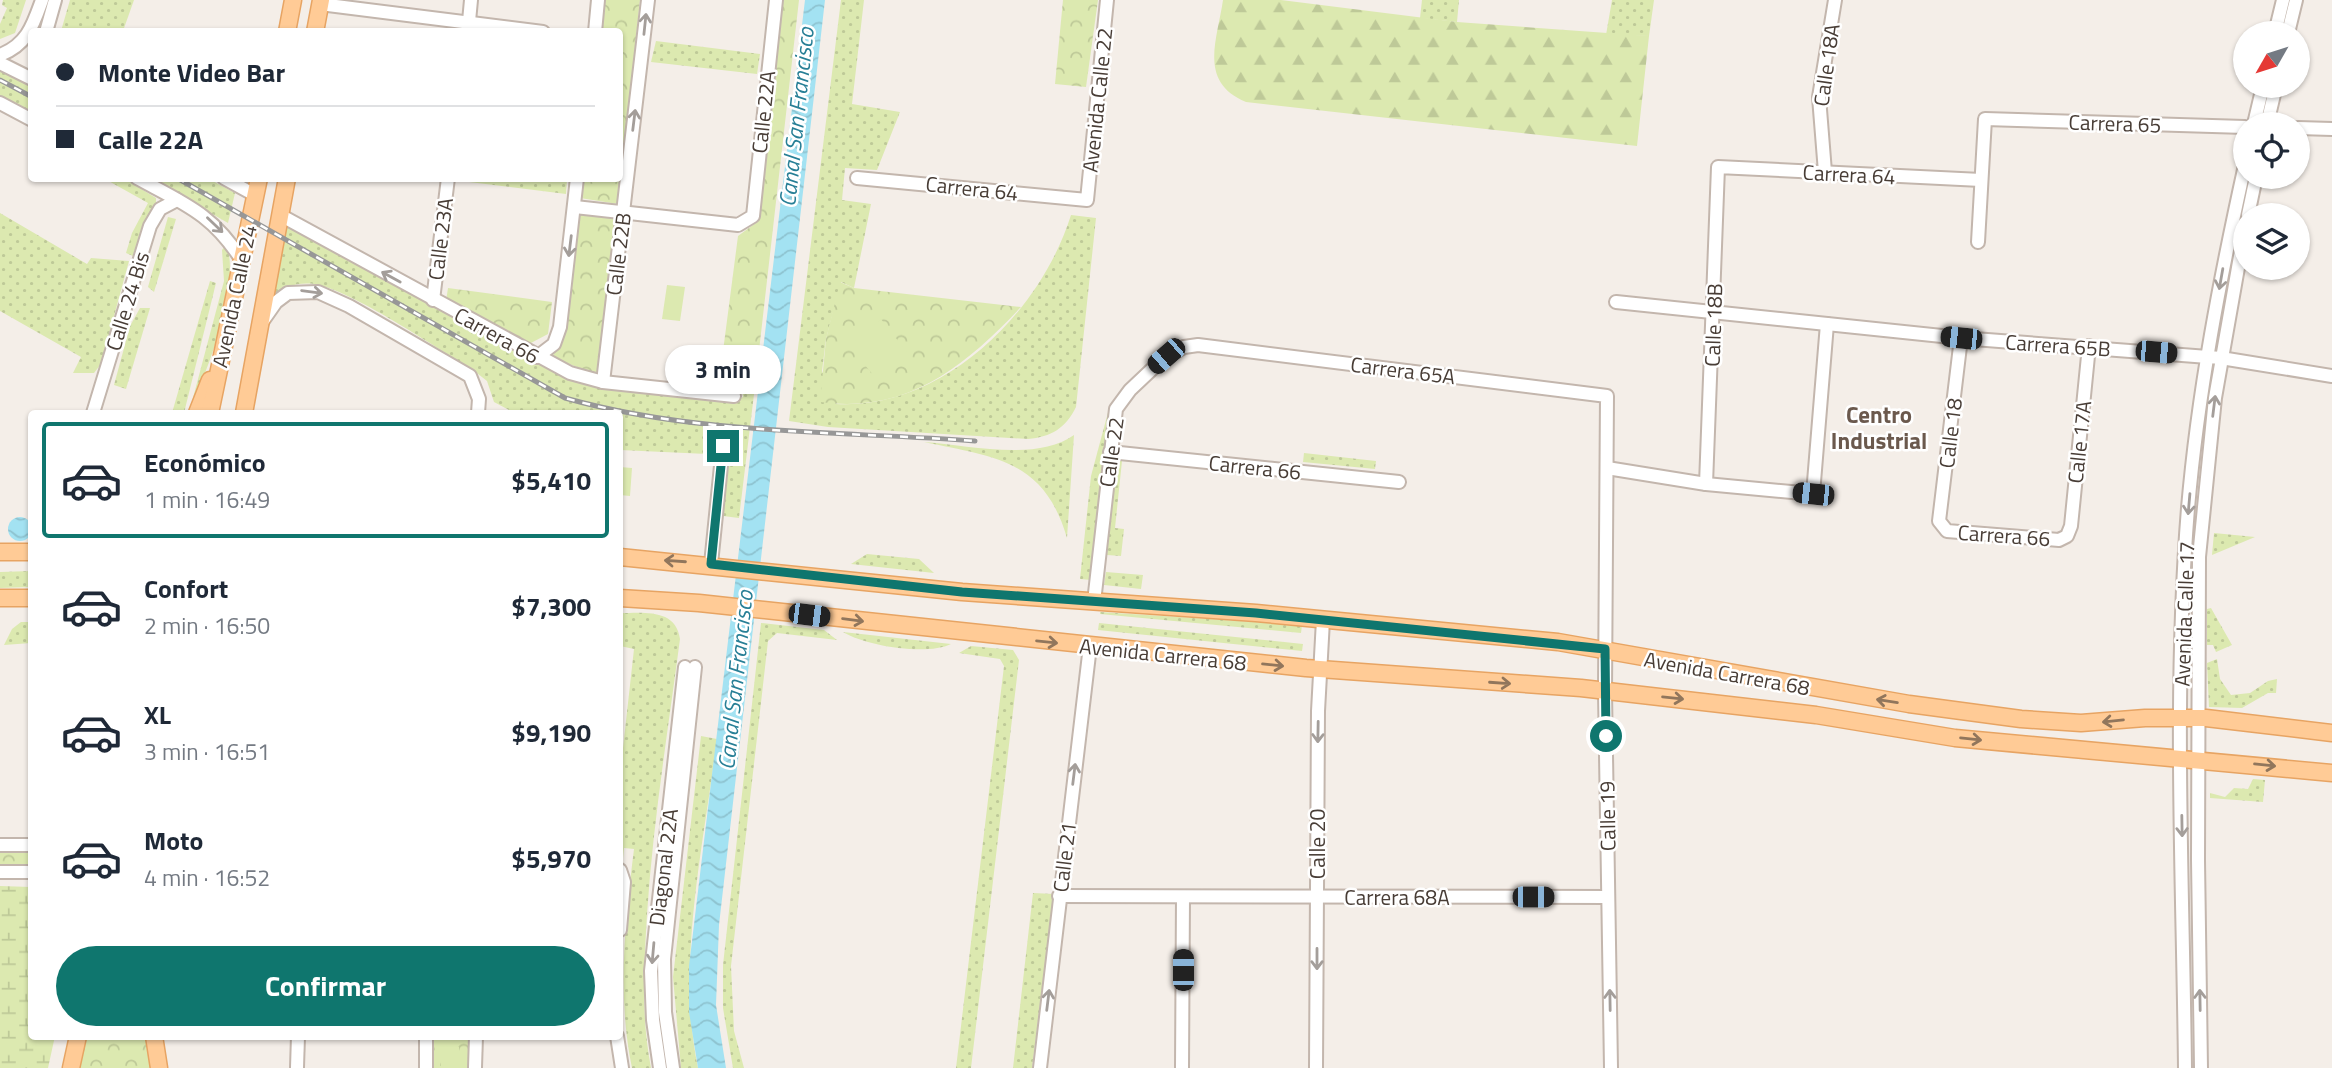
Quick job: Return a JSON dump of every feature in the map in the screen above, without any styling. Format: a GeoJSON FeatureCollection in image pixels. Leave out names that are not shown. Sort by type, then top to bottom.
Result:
{"type":"FeatureCollection","features":[{"type":"Feature","properties":{"kind":"main road"},"geometry":{"type":"LineString","coordinates":[[288,28],[293,0]]}},
{"type":"Feature","properties":{"kind":"main road"},"geometry":{"type":"LineString","coordinates":[[316,28],[321,2]]}},
{"type":"Feature","properties":{"kind":"main road","name":"Avenida Calle 24"},"geometry":{"type":"LineString","coordinates":[[244,410],[286,182]]}},
{"type":"Feature","properties":{"kind":"main road","name":"Avenida Calle 24"},"geometry":{"type":"LineString","coordinates":[[212,410],[257,187]]}},
{"type":"Feature","properties":{"kind":"main road"},"geometry":{"type":"LineString","coordinates":[[198,410],[222,352]]}},
{"type":"Feature","properties":{"kind":"main road"},"geometry":{"type":"LineString","coordinates":[[251,371],[254,410]]}},
{"type":"Feature","properties":{"kind":"main road"},"geometry":{"type":"LineString","coordinates":[[0,552],[28,552]]}},
{"type":"Feature","properties":{"kind":"main road","name":"Avenida Carrera 68"},"geometry":{"type":"LineString","coordinates":[[623,556],[962,592],[1323,620],[1605,649],[1684,667],[1962,712],[2081,723],[2198,718],[2332,733]]}},
{"type":"Feature","properties":{"kind":"main road"},"geometry":{"type":"LineString","coordinates":[[0,598],[28,598]]}},
{"type":"Feature","properties":{"kind":"main road","name":"Avenida Carrera 68"},"geometry":{"type":"LineString","coordinates":[[623,598],[761,609],[1321,670],[1605,692],[1816,715],[1966,739],[2332,773]]}},
{"type":"Feature","properties":{"kind":"main road"},"geometry":{"type":"LineString","coordinates":[[71,1068],[77,1040]]}},
{"type":"Feature","properties":{"kind":"main road"},"geometry":{"type":"LineString","coordinates":[[155,1040],[159,1068]]}},
{"type":"Feature","properties":{"kind":"street"},"geometry":{"type":"LineString","coordinates":[[31,28],[42,0]]}},
{"type":"Feature","properties":{"kind":"street"},"geometry":{"type":"LineString","coordinates":[[47,28],[55,0]]}},
{"type":"Feature","properties":{"kind":"street"},"geometry":{"type":"LineString","coordinates":[[321,2],[468,27],[471,0]]}},
{"type":"Feature","properties":{"kind":"street"},"geometry":{"type":"LineString","coordinates":[[595,28],[598,0]]}},
{"type":"Feature","properties":{"kind":"street","name":"Calle 22B"},"geometry":{"type":"LineString","coordinates":[[603,382],[648,0]]}},
{"type":"Feature","properties":{"kind":"street","name":"Calle 22A"},"geometry":{"type":"LineString","coordinates":[[622,213],[738,225],[753,216],[776,0]]}},
{"type":"Feature","properties":{"kind":"street","name":"Avenida Calle 22"},"geometry":{"type":"LineString","coordinates":[[1087,200],[1107,0]]}},
{"type":"Feature","properties":{"kind":"street","name":"Calle 18A"},"geometry":{"type":"LineString","coordinates":[[1825,172],[1818,97],[1835,0]]}},
{"type":"Feature","properties":{"kind":"street"},"geometry":{"type":"LineString","coordinates":[[2278,21],[2283,0]]}},
{"type":"Feature","properties":{"kind":"street"},"geometry":{"type":"LineString","coordinates":[[2291,21],[2296,0]]}},
{"type":"Feature","properties":{"kind":"street"},"geometry":{"type":"LineString","coordinates":[[0,55],[21,44],[28,35]]}},
{"type":"Feature","properties":{"kind":"street"},"geometry":{"type":"LineString","coordinates":[[0,63],[28,77]]}},
{"type":"Feature","properties":{"kind":"street"},"geometry":{"type":"LineString","coordinates":[[0,103],[28,118]]}},
{"type":"Feature","properties":{"kind":"street","name":"Carrera 65"},"geometry":{"type":"LineString","coordinates":[[1981,180],[1985,119],[2233,127]]}},
{"type":"Feature","properties":{"kind":"street"},"geometry":{"type":"LineString","coordinates":[[2310,128],[2332,129]]}},
{"type":"Feature","properties":{"kind":"street","name":"Carrera 64"},"geometry":{"type":"LineString","coordinates":[[1718,167],[1981,180]]}},
{"type":"Feature","properties":{"kind":"street","name":"Calle 18B"},"geometry":{"type":"LineString","coordinates":[[1706,484],[1718,167]]}},
{"type":"Feature","properties":{"kind":"street","name":"Carrera 64"},"geometry":{"type":"LineString","coordinates":[[857,178],[1087,200]]}},
{"type":"Feature","properties":{"kind":"street"},"geometry":{"type":"LineString","coordinates":[[1978,242],[1981,180]]}},
{"type":"Feature","properties":{"kind":"street"},"geometry":{"type":"LineString","coordinates":[[145,182],[214,223],[243,262]]}},
{"type":"Feature","properties":{"kind":"street"},"geometry":{"type":"LineString","coordinates":[[239,182],[257,187]]}},
{"type":"Feature","properties":{"kind":"street","name":"Calle 23A"},"geometry":{"type":"LineString","coordinates":[[433,300],[448,182]]}},
{"type":"Feature","properties":{"kind":"street"},"geometry":{"type":"LineString","coordinates":[[537,357],[550,349],[557,338],[578,182]]}},
{"type":"Feature","properties":{"kind":"street","name":"Avenida Calle 17"},"geometry":{"type":"LineString","coordinates":[[2185,1068],[2181,718],[2185,556],[2207,357],[2240,189]]}},
{"type":"Feature","properties":{"kind":"street","name":"Calle 24 Bis"},"geometry":{"type":"LineString","coordinates":[[94,410],[150,226],[163,207],[177,200]]}},
{"type":"Feature","properties":{"kind":"street"},"geometry":{"type":"LineString","coordinates":[[575,207],[622,213]]}},
{"type":"Feature","properties":{"kind":"street","name":"Carrera 66"},"geometry":{"type":"LineString","coordinates":[[281,215],[570,373],[603,382],[734,396]]}},
{"type":"Feature","properties":{"kind":"street","name":"Avenida Calle 17"},"geometry":{"type":"LineString","coordinates":[[2201,1068],[2199,557],[2221,358],[2235,280]]}},
{"type":"Feature","properties":{"kind":"street"},"geometry":{"type":"LineString","coordinates":[[260,325],[276,302],[288,293],[318,292],[349,306],[461,370],[476,386],[480,399],[478,410]]}},
{"type":"Feature","properties":{"kind":"street","name":"Carrera 65B"},"geometry":{"type":"LineString","coordinates":[[1616,302],[1961,338],[2221,358],[2332,376]]}},
{"type":"Feature","properties":{"kind":"street"},"geometry":{"type":"LineString","coordinates":[[1606,468],[1706,484],[1813,494],[1827,324]]}},
{"type":"Feature","properties":{"kind":"street","name":"Calle 18"},"geometry":{"type":"LineString","coordinates":[[1941,528],[1939,521],[1961,338]]}},
{"type":"Feature","properties":{"kind":"street","name":"Carrera 65A"},"geometry":{"type":"LineString","coordinates":[[1198,345],[1607,396]]}},
{"type":"Feature","properties":{"kind":"street","name":"Calle 22"},"geometry":{"type":"LineString","coordinates":[[1094,602],[1116,409],[1130,390],[1166,356],[1184,347],[1198,345]]}},
{"type":"Feature","properties":{"kind":"street","name":"Calle 17A"},"geometry":{"type":"LineString","coordinates":[[2067,536],[2071,526],[2089,346]]}},
{"type":"Feature","properties":{"kind":"street","name":"Calle 19"},"geometry":{"type":"LineString","coordinates":[[1607,396],[1605,692],[1611,1068]]}},
{"type":"Feature","properties":{"kind":"street"},"geometry":{"type":"LineString","coordinates":[[711,564],[723,446]]}},
{"type":"Feature","properties":{"kind":"street","name":"Carrera 66"},"geometry":{"type":"LineString","coordinates":[[1110,452],[1399,482]]}},
{"type":"Feature","properties":{"kind":"street","name":"Carrera 66"},"geometry":{"type":"LineString","coordinates":[[1941,528],[1947,531],[2059,540],[2067,536]]}},
{"type":"Feature","properties":{"kind":"street"},"geometry":{"type":"LineString","coordinates":[[2185,556],[2199,557]]}},
{"type":"Feature","properties":{"kind":"street","name":"Calle 20"},"geometry":{"type":"LineString","coordinates":[[1316,1068],[1323,620]]}},
{"type":"Feature","properties":{"kind":"street","name":"Calle 21"},"geometry":{"type":"LineString","coordinates":[[1040,1068],[1090,646]]}},
{"type":"Feature","properties":{"kind":"street","name":"Diagonal 22A"},"geometry":{"type":"LineString","coordinates":[[660,1068],[653,1020],[651,971],[690,667],[664,959],[665,1012],[673,1068]]}},
{"type":"Feature","properties":{"kind":"street"},"geometry":{"type":"LineString","coordinates":[[0,845],[28,845]]}},
{"type":"Feature","properties":{"kind":"street"},"geometry":{"type":"LineString","coordinates":[[0,872],[28,872]]}},
{"type":"Feature","properties":{"kind":"street","name":"Carrera 68A"},"geometry":{"type":"LineString","coordinates":[[1059,896],[1608,897]]}},
{"type":"Feature","properties":{"kind":"street"},"geometry":{"type":"LineString","coordinates":[[1182,1068],[1183,897]]}},
{"type":"Feature","properties":{"kind":"street"},"geometry":{"type":"LineString","coordinates":[[297,1068],[298,1040]]}},
{"type":"Feature","properties":{"kind":"street"},"geometry":{"type":"LineString","coordinates":[[426,1040],[426,1068]]}},
{"type":"Feature","properties":{"kind":"street"},"geometry":{"type":"LineString","coordinates":[[475,1068],[476,1040]]}},
{"type":"Feature","properties":{"kind":"street"},"geometry":{"type":"LineString","coordinates":[[618,1040],[622,1068]]}},
{"type":"Feature","properties":{"kind":"green space"},"geometry":{"type":"Polygon","coordinates":[[[3,0],[26,0],[15,33],[0,39],[0,24],[7,8],[2,5],[3,0]]]}},
{"type":"Feature","properties":{"kind":"green space"},"geometry":{"type":"Polygon","coordinates":[[[70,0],[134,0],[124,28],[62,28],[70,0]]]}},
{"type":"Feature","properties":{"kind":"green space"},"geometry":{"type":"Polygon","coordinates":[[[604,0],[640,0],[623,158],[623,28],[600,28],[604,0]]]}},
{"type":"Feature","properties":{"kind":"green space"},"geometry":{"type":"Polygon","coordinates":[[[780,0],[799,0],[755,386],[719,382],[738,236],[757,222],[760,208],[780,0]]]}},
{"type":"Feature","properties":{"kind":"green space"},"geometry":{"type":"Polygon","coordinates":[[[841,0],[864,0],[852,104],[900,112],[877,170],[845,168],[842,200],[871,204],[854,288],[841,282],[826,339],[822,371],[836,404],[876,402],[914,391],[949,372],[982,348],[1012,319],[1037,286],[1057,251],[1071,215],[1096,218],[1076,407],[1068,421],[1051,434],[1028,439],[828,427],[789,421],[841,0]]]}},
{"type":"Feature","properties":{"kind":"green space"},"geometry":{"type":"Polygon","coordinates":[[[1063,0],[1098,0],[1086,87],[1055,84],[1063,0]]]}},
{"type":"Feature","properties":{"kind":"green space"},"geometry":{"type":"Polygon","coordinates":[[[1223,0],[1281,0],[1457,22],[1649,36],[1637,146],[1246,102],[1231,94],[1216,72],[1215,45],[1223,0]]]}},
{"type":"Feature","properties":{"kind":"green space"},"geometry":{"type":"Polygon","coordinates":[[[1422,0],[1459,0],[1457,22],[1420,18],[1422,0]]]}},
{"type":"Feature","properties":{"kind":"green space"},"geometry":{"type":"Polygon","coordinates":[[[1612,0],[1654,0],[1649,36],[1606,35],[1612,0]]]}},
{"type":"Feature","properties":{"kind":"green space"},"geometry":{"type":"Polygon","coordinates":[[[656,41],[760,54],[757,74],[651,62],[656,41]]]}},
{"type":"Feature","properties":{"kind":"green space"},"geometry":{"type":"Polygon","coordinates":[[[0,67],[28,82],[28,112],[0,97],[0,67]]]}},
{"type":"Feature","properties":{"kind":"green space"},"geometry":{"type":"Polygon","coordinates":[[[110,182],[130,182],[156,198],[156,205],[142,227],[133,256],[126,253],[132,233],[148,203],[110,182]]]}},
{"type":"Feature","properties":{"kind":"green space"},"geometry":{"type":"Polygon","coordinates":[[[156,182],[215,182],[235,193],[228,223],[156,182]]]}},
{"type":"Feature","properties":{"kind":"green space"},"geometry":{"type":"Polygon","coordinates":[[[469,182],[567,182],[566,194],[469,182]]]}},
{"type":"Feature","properties":{"kind":"green space"},"geometry":{"type":"Polygon","coordinates":[[[582,182],[620,182],[618,204],[580,198],[582,182]]]}},
{"type":"Feature","properties":{"kind":"green space"},"geometry":{"type":"Polygon","coordinates":[[[0,213],[87,264],[91,258],[129,261],[101,364],[94,373],[73,373],[81,357],[0,311],[0,213]]]}},
{"type":"Feature","properties":{"kind":"green space"},"geometry":{"type":"Polygon","coordinates":[[[578,213],[617,219],[597,375],[552,357],[564,335],[578,213]]]}},
{"type":"Feature","properties":{"kind":"green space"},"geometry":{"type":"Polygon","coordinates":[[[168,217],[176,219],[154,292],[148,287],[168,217]]]}},
{"type":"Feature","properties":{"kind":"green space"},"geometry":{"type":"Polygon","coordinates":[[[285,225],[549,370],[617,388],[733,402],[743,397],[742,386],[755,386],[739,518],[723,516],[731,446],[723,436],[716,436],[708,441],[707,454],[623,450],[623,410],[509,410],[494,402],[487,381],[473,370],[350,297],[314,284],[297,284],[273,296],[285,225]]]}},
{"type":"Feature","properties":{"kind":"green space"},"geometry":{"type":"Polygon","coordinates":[[[227,244],[230,263],[226,307],[213,352],[190,410],[224,281],[222,250],[227,244]]]}},
{"type":"Feature","properties":{"kind":"green space"},"geometry":{"type":"Polygon","coordinates":[[[210,281],[216,283],[185,410],[173,410],[210,281]]]}},
{"type":"Feature","properties":{"kind":"green space"},"geometry":{"type":"Polygon","coordinates":[[[840,282],[854,288],[1021,307],[978,349],[932,382],[880,401],[851,404],[820,402],[826,339],[840,282]]]}},
{"type":"Feature","properties":{"kind":"green space"},"geometry":{"type":"Polygon","coordinates":[[[667,285],[685,287],[680,321],[662,319],[667,285]]]}},
{"type":"Feature","properties":{"kind":"green space"},"geometry":{"type":"Polygon","coordinates":[[[448,288],[552,302],[548,334],[529,344],[446,301],[448,288]]]}},
{"type":"Feature","properties":{"kind":"green space"},"geometry":{"type":"Polygon","coordinates":[[[140,308],[150,308],[126,389],[114,385],[130,326],[140,308]]]}},
{"type":"Feature","properties":{"kind":"green space"},"geometry":{"type":"Polygon","coordinates":[[[881,319],[910,356],[879,382],[849,346],[881,319]]]}},
{"type":"Feature","properties":{"kind":"green space"},"geometry":{"type":"Polygon","coordinates":[[[1110,405],[1091,580],[1080,579],[1091,476],[1110,405]]]}},
{"type":"Feature","properties":{"kind":"green space"},"geometry":{"type":"Polygon","coordinates":[[[1074,435],[1067,538],[1057,512],[1045,492],[1030,477],[994,458],[924,442],[1022,450],[1059,443],[1074,435]]]}},
{"type":"Feature","properties":{"kind":"green space"},"geometry":{"type":"Polygon","coordinates":[[[1304,453],[1376,461],[1375,469],[1303,462],[1304,453]]]}},
{"type":"Feature","properties":{"kind":"green space"},"geometry":{"type":"Polygon","coordinates":[[[1116,460],[1122,461],[1115,528],[1124,529],[1121,556],[1107,555],[1116,460]]]}},
{"type":"Feature","properties":{"kind":"green space"},"geometry":{"type":"Polygon","coordinates":[[[623,467],[632,468],[630,496],[623,495],[623,467]]]}},
{"type":"Feature","properties":{"kind":"green space"},"geometry":{"type":"Polygon","coordinates":[[[2214,533],[2255,537],[2212,555],[2214,533]]]}},
{"type":"Feature","properties":{"kind":"green space"},"geometry":{"type":"Polygon","coordinates":[[[867,554],[919,559],[934,573],[851,564],[867,554]]]}},
{"type":"Feature","properties":{"kind":"green space"},"geometry":{"type":"Polygon","coordinates":[[[28,571],[28,587],[0,588],[0,572],[28,571]]]}},
{"type":"Feature","properties":{"kind":"green space"},"geometry":{"type":"Polygon","coordinates":[[[1106,572],[1143,575],[1141,589],[1104,585],[1106,572]]]}},
{"type":"Feature","properties":{"kind":"green space"},"geometry":{"type":"Polygon","coordinates":[[[2211,608],[2232,645],[2216,652],[2213,645],[2207,645],[2207,609],[2211,608]]]}},
{"type":"Feature","properties":{"kind":"green space"},"geometry":{"type":"Polygon","coordinates":[[[1100,612],[1302,625],[1301,633],[1100,612]]]}},
{"type":"Feature","properties":{"kind":"green space"},"geometry":{"type":"Polygon","coordinates":[[[623,613],[657,614],[672,622],[677,629],[680,639],[657,811],[647,914],[644,972],[651,1068],[632,1068],[625,1014],[625,931],[634,849],[624,848],[623,858],[623,748],[634,649],[623,647],[623,613]]]}},
{"type":"Feature","properties":{"kind":"green space"},"geometry":{"type":"Polygon","coordinates":[[[21,622],[28,622],[28,643],[4,645],[12,629],[21,622]]]}},
{"type":"Feature","properties":{"kind":"green space"},"geometry":{"type":"Polygon","coordinates":[[[761,623],[824,630],[837,640],[777,633],[768,641],[731,966],[734,1031],[744,1068],[733,1068],[723,1008],[723,965],[761,623]]]}},
{"type":"Feature","properties":{"kind":"green space"},"geometry":{"type":"Polygon","coordinates":[[[1099,623],[1303,644],[1302,651],[1098,630],[1099,623]]]}},
{"type":"Feature","properties":{"kind":"green space"},"geometry":{"type":"Polygon","coordinates":[[[843,632],[951,644],[927,649],[897,648],[843,632]]]}},
{"type":"Feature","properties":{"kind":"green space"},"geometry":{"type":"Polygon","coordinates":[[[971,646],[1013,650],[1019,660],[971,1068],[956,1068],[1004,666],[1000,659],[959,653],[971,646]]]}},
{"type":"Feature","properties":{"kind":"green space"},"geometry":{"type":"Polygon","coordinates":[[[2217,659],[2220,679],[2231,695],[2250,693],[2268,681],[2277,679],[2276,693],[2268,693],[2242,708],[2209,707],[2207,663],[2217,659]]]}},
{"type":"Feature","properties":{"kind":"green space"},"geometry":{"type":"Polygon","coordinates":[[[701,736],[717,739],[699,862],[691,945],[692,1028],[698,1068],[681,1068],[673,977],[701,736]]]}},
{"type":"Feature","properties":{"kind":"green space"},"geometry":{"type":"Polygon","coordinates":[[[2253,779],[2265,780],[2263,802],[2210,798],[2210,793],[2225,797],[2234,788],[2248,789],[2253,779]]]}},
{"type":"Feature","properties":{"kind":"green space"},"geometry":{"type":"Polygon","coordinates":[[[28,852],[28,867],[0,867],[0,853],[28,852]]]}},
{"type":"Feature","properties":{"kind":"green space"},"geometry":{"type":"Polygon","coordinates":[[[0,886],[28,887],[28,1040],[54,1040],[48,1068],[0,1068],[0,886]]]}},
{"type":"Feature","properties":{"kind":"green space"},"geometry":{"type":"Polygon","coordinates":[[[1033,893],[1054,894],[1032,1068],[1013,1068],[1033,893]]]}},
{"type":"Feature","properties":{"kind":"green space"},"geometry":{"type":"Polygon","coordinates":[[[82,1040],[149,1040],[153,1068],[77,1068],[82,1040]]]}},
{"type":"Feature","properties":{"kind":"green space"},"geometry":{"type":"Polygon","coordinates":[[[432,1040],[470,1040],[469,1068],[432,1068],[432,1040]]]}},
{"type":"Feature","properties":{"kind":"green space"},"geometry":{"type":"Polygon","coordinates":[[[441,1046],[459,1047],[459,1068],[441,1068],[441,1046]]]}},
{"type":"Feature","properties":{"kind":"water","name":"Canal San Francisco"},"geometry":{"type":"Polygon","coordinates":[[[805,0],[825,0],[719,925],[716,1005],[726,1068],[698,1068],[689,1012],[689,966],[805,0]]]}},
{"type":"Feature","properties":{"kind":"water"},"geometry":{"type":"Polygon","coordinates":[[[11,520],[28,520],[28,538],[20,541],[11,538],[8,529],[11,520]]]}},
{"type":"Feature","properties":{"kind":"railway"},"geometry":{"type":"LineString","coordinates":[[0,80],[28,95]]}},
{"type":"Feature","properties":{"kind":"railway"},"geometry":{"type":"LineString","coordinates":[[184,182],[565,398],[615,410]]}},
{"type":"Feature","properties":{"kind":"railway"},"geometry":{"type":"LineString","coordinates":[[623,411],[665,419],[768,430],[975,441]]}},
{"type":"Feature","properties":{"kind":"district","name":"Centro Industrial"},"geometry":{"type":"Point","coordinates":[1879,427]}},
{"type":"Feature","properties":{"kind":"route"},"geometry":{"type":"LineString","coordinates":[[723,446],[711,564],[962,592],[1256,613],[1558,642],[1605,649],[1606,736]]}}]}
